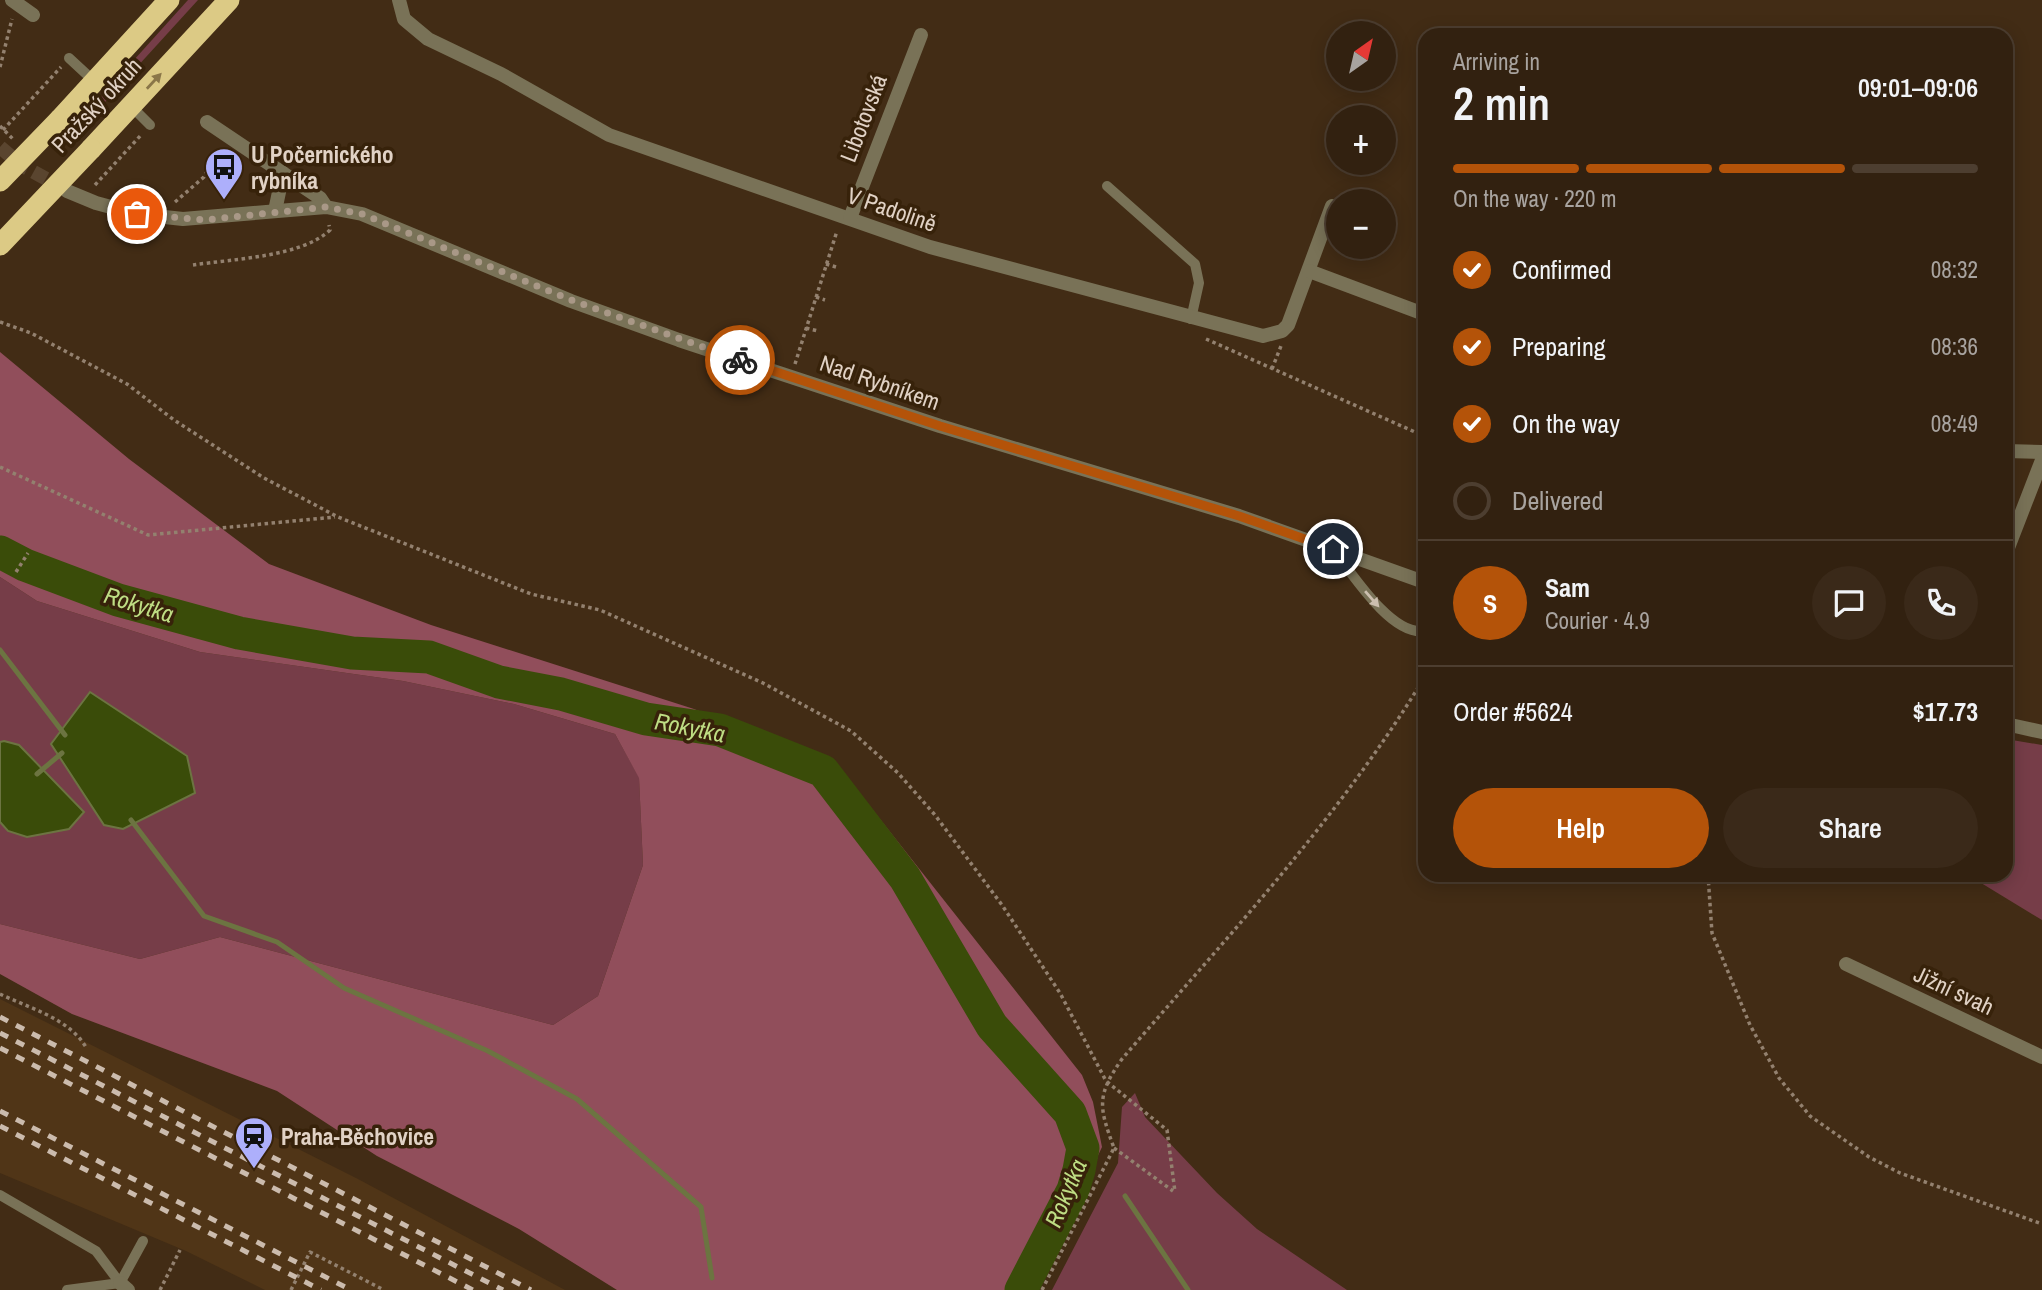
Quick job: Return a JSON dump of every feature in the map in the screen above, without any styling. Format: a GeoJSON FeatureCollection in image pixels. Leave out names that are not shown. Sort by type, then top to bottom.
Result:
{"type":"FeatureCollection","features":[{"type":"Feature","properties":{"kind":"highway","name":"Pražský okruh"},"geometry":{"type":"LineString","coordinates":[[0,181],[96,83],[169,0]]}},
{"type":"Feature","properties":{"kind":"highway","name":"Pražský okruh"},"geometry":{"type":"LineString","coordinates":[[0,245],[229,0]]}},
{"type":"Feature","properties":{"kind":"street","name":"V Padolině"},"geometry":{"type":"LineString","coordinates":[[400,0],[404,19],[428,39],[500,74],[609,135],[1003,269],[1263,336],[1282,331],[1292,317],[1326,223]]}},
{"type":"Feature","properties":{"kind":"street"},"geometry":{"type":"LineString","coordinates":[[15,2],[33,15]]}},
{"type":"Feature","properties":{"kind":"street","name":"Libotovská"},"geometry":{"type":"LineString","coordinates":[[849,218],[921,35]]}},
{"type":"Feature","properties":{"kind":"street","name":"Nad Rybníkem"},"geometry":{"type":"LineString","coordinates":[[207,122],[320,198],[326,207]]}},
{"type":"Feature","properties":{"kind":"street"},"geometry":{"type":"LineString","coordinates":[[275,211],[282,173]]}},
{"type":"Feature","properties":{"kind":"street","name":"Nad Rybníkem"},"geometry":{"type":"LineString","coordinates":[[67,191],[96,203],[137,214],[183,219],[326,207],[362,214],[571,300],[678,340],[940,426],[1239,516],[1333,549],[1404,578],[1418,581]]}},
{"type":"Feature","properties":{"kind":"street"},"geometry":{"type":"LineString","coordinates":[[1309,271],[1418,312]]}},
{"type":"Feature","properties":{"kind":"street"},"geometry":{"type":"LineString","coordinates":[[2013,451],[2042,452]]}},
{"type":"Feature","properties":{"kind":"street"},"geometry":{"type":"LineString","coordinates":[[2013,535],[2042,460]]}},
{"type":"Feature","properties":{"kind":"street"},"geometry":{"type":"LineString","coordinates":[[2013,726],[2042,732]]}},
{"type":"Feature","properties":{"kind":"street","name":"Jižní svah"},"geometry":{"type":"LineString","coordinates":[[1846,964],[2042,1057]]}},
{"type":"Feature","properties":{"kind":"lane"},"geometry":{"type":"LineString","coordinates":[[69,58],[96,83]]}},
{"type":"Feature","properties":{"kind":"lane"},"geometry":{"type":"LineString","coordinates":[[131,106],[150,125]]}},
{"type":"Feature","properties":{"kind":"lane"},"geometry":{"type":"LineString","coordinates":[[1107,186],[1195,264],[1199,283],[1191,318]]}},
{"type":"Feature","properties":{"kind":"lane"},"geometry":{"type":"LineString","coordinates":[[1333,549],[1377,605],[1398,623],[1418,632]]}},
{"type":"Feature","properties":{"kind":"lane"},"geometry":{"type":"LineString","coordinates":[[0,1195],[96,1251],[124,1287]]}},
{"type":"Feature","properties":{"kind":"lane"},"geometry":{"type":"LineString","coordinates":[[124,1287],[143,1241]]}},
{"type":"Feature","properties":{"kind":"lane"},"geometry":{"type":"LineString","coordinates":[[67,1290],[124,1287]]}},
{"type":"Feature","properties":{"kind":"path"},"geometry":{"type":"LineString","coordinates":[[0,67],[15,2]]}},
{"type":"Feature","properties":{"kind":"path"},"geometry":{"type":"LineString","coordinates":[[3,130],[69,58]]}},
{"type":"Feature","properties":{"kind":"path"},"geometry":{"type":"LineString","coordinates":[[94,187],[150,125]]}},
{"type":"Feature","properties":{"kind":"path"},"geometry":{"type":"LineString","coordinates":[[171,204],[204,177],[225,136]]}},
{"type":"Feature","properties":{"kind":"path"},"geometry":{"type":"LineString","coordinates":[[193,265],[290,250],[320,239],[330,230],[326,207]]}},
{"type":"Feature","properties":{"kind":"path"},"geometry":{"type":"LineString","coordinates":[[791,376],[837,231],[825,225]]}},
{"type":"Feature","properties":{"kind":"path"},"geometry":{"type":"LineString","coordinates":[[826,264],[836,267]]}},
{"type":"Feature","properties":{"kind":"path"},"geometry":{"type":"LineString","coordinates":[[816,297],[825,300]]}},
{"type":"Feature","properties":{"kind":"path"},"geometry":{"type":"LineString","coordinates":[[1191,318],[1196,334],[1418,433]]}},
{"type":"Feature","properties":{"kind":"path"},"geometry":{"type":"LineString","coordinates":[[0,322],[31,333],[127,384],[174,420],[264,478],[338,517],[531,594],[600,610],[763,683],[851,731],[898,773],[926,804],[994,895],[1060,993],[1107,1081],[1167,1130],[1175,1192],[1114,1148],[1101,1114],[1101,1096],[1107,1081],[1122,1059],[1303,849],[1358,777],[1418,687]]}},
{"type":"Feature","properties":{"kind":"path"},"geometry":{"type":"LineString","coordinates":[[806,328],[818,331]]}},
{"type":"Feature","properties":{"kind":"path"},"geometry":{"type":"LineString","coordinates":[[1272,369],[1281,349]]}},
{"type":"Feature","properties":{"kind":"path"},"geometry":{"type":"LineString","coordinates":[[0,467],[148,536],[338,517]]}},
{"type":"Feature","properties":{"kind":"path"},"geometry":{"type":"LineString","coordinates":[[16,572],[28,554]]}},
{"type":"Feature","properties":{"kind":"path"},"geometry":{"type":"LineString","coordinates":[[1708,882],[1712,933],[1750,1025],[1779,1078],[1810,1116],[1869,1157],[1900,1172],[2042,1224]]}},
{"type":"Feature","properties":{"kind":"path"},"geometry":{"type":"LineString","coordinates":[[0,994],[61,1023],[82,1038],[87,1049]]}},
{"type":"Feature","properties":{"kind":"path"},"geometry":{"type":"LineString","coordinates":[[1042,1290],[1114,1148]]}},
{"type":"Feature","properties":{"kind":"path"},"geometry":{"type":"LineString","coordinates":[[160,1290],[180,1250]]}},
{"type":"Feature","properties":{"kind":"path"},"geometry":{"type":"LineString","coordinates":[[291,1290],[310,1252],[384,1290]]}},
{"type":"Feature","properties":{"kind":"shaded area"},"geometry":{"type":"Polygon","coordinates":[[[188,0],[198,0],[84,125],[79,121],[188,0]]]}},
{"type":"Feature","properties":{"kind":"shaded area"},"geometry":{"type":"Polygon","coordinates":[[[0,352],[129,459],[269,564],[431,625],[694,709],[823,759],[846,776],[1082,1075],[1093,1102],[1102,1147],[1034,1290],[617,1290],[519,1229],[377,1156],[277,1091],[72,1014],[0,974],[0,924],[140,959],[220,937],[553,1025],[598,996],[643,865],[639,778],[615,734],[514,704],[403,681],[200,652],[37,601],[0,577],[0,352]]]}},
{"type":"Feature","properties":{"kind":"shaded area"},"geometry":{"type":"Polygon","coordinates":[[[0,577],[37,601],[200,652],[403,681],[514,704],[615,734],[639,777],[643,865],[598,996],[553,1025],[220,937],[140,959],[0,924],[0,822],[8,831],[4,741],[0,742],[0,577]]]}},
{"type":"Feature","properties":{"kind":"shaded area"},"geometry":{"type":"Polygon","coordinates":[[[90,692],[187,756],[195,793],[123,829],[104,825],[51,744],[90,692]]]}},
{"type":"Feature","properties":{"kind":"shaded area"},"geometry":{"type":"Polygon","coordinates":[[[2013,740],[2042,745],[2042,920],[1980,882],[2013,882],[2013,740]]]}},
{"type":"Feature","properties":{"kind":"shaded area"},"geometry":{"type":"Polygon","coordinates":[[[0,742],[19,745],[84,812],[69,829],[27,837],[8,831],[0,822],[0,742]]]}},
{"type":"Feature","properties":{"kind":"shaded area"},"geometry":{"type":"Polygon","coordinates":[[[0,999],[358,1179],[565,1290],[265,1290],[186,1251],[0,1173],[0,999]]]}},
{"type":"Feature","properties":{"kind":"shaded area"},"geometry":{"type":"Polygon","coordinates":[[[1135,1093],[1145,1117],[1217,1193],[1257,1229],[1347,1290],[1052,1290],[1118,1163],[1122,1107],[1135,1093]]]}},
{"type":"Feature","properties":{"kind":"waterway","name":"Rokytka"},"geometry":{"type":"LineString","coordinates":[[0,552],[25,565],[118,600],[239,633],[352,653],[429,657],[499,682],[561,694],[646,719],[720,730],[823,771],[905,878],[992,1026],[1070,1113],[1083,1148],[1079,1170],[1073,1190],[1021,1290]]}},
{"type":"Feature","properties":{"kind":"waterway"},"geometry":{"type":"LineString","coordinates":[[0,650],[65,735]]}},
{"type":"Feature","properties":{"kind":"waterway"},"geometry":{"type":"LineString","coordinates":[[37,774],[62,753]]}},
{"type":"Feature","properties":{"kind":"waterway"},"geometry":{"type":"LineString","coordinates":[[131,820],[204,916],[277,942],[344,988],[488,1051],[577,1099],[701,1207],[712,1278]]}},
{"type":"Feature","properties":{"kind":"waterway"},"geometry":{"type":"LineString","coordinates":[[1083,1148],[1095,1158]]}},
{"type":"Feature","properties":{"kind":"waterway"},"geometry":{"type":"LineString","coordinates":[[1125,1196],[1188,1290]]}},
{"type":"Feature","properties":{"kind":"tunnel"},"geometry":{"type":"LineString","coordinates":[[0,147],[21,165],[63,188]]}},
{"type":"Feature","properties":{"kind":"railway"},"geometry":{"type":"LineString","coordinates":[[0,1017],[531,1290]]}},
{"type":"Feature","properties":{"kind":"railway"},"geometry":{"type":"LineString","coordinates":[[0,1033],[503,1290]]}},
{"type":"Feature","properties":{"kind":"railway"},"geometry":{"type":"LineString","coordinates":[[0,1048],[473,1290]]}},
{"type":"Feature","properties":{"kind":"railway"},"geometry":{"type":"LineString","coordinates":[[0,1111],[351,1290]]}},
{"type":"Feature","properties":{"kind":"railway"},"geometry":{"type":"LineString","coordinates":[[0,1126],[321,1290]]}},
{"type":"Feature","properties":{"kind":"way so far"},"geometry":{"type":"LineString","coordinates":[[137,214],[205,220],[326,207],[362,214],[571,300],[740,360]]}},
{"type":"Feature","properties":{"kind":"place","name":"U Počernického rybníka"},"geometry":{"type":"Point","coordinates":[224,201]}},
{"type":"Feature","properties":{"kind":"place","name":"Praha-Běchovice"},"geometry":{"type":"Point","coordinates":[254,1170]}},
{"type":"Feature","properties":{"kind":"route"},"geometry":{"type":"LineString","coordinates":[[740,360],[940,426],[1239,516],[1333,549]]}}]}
